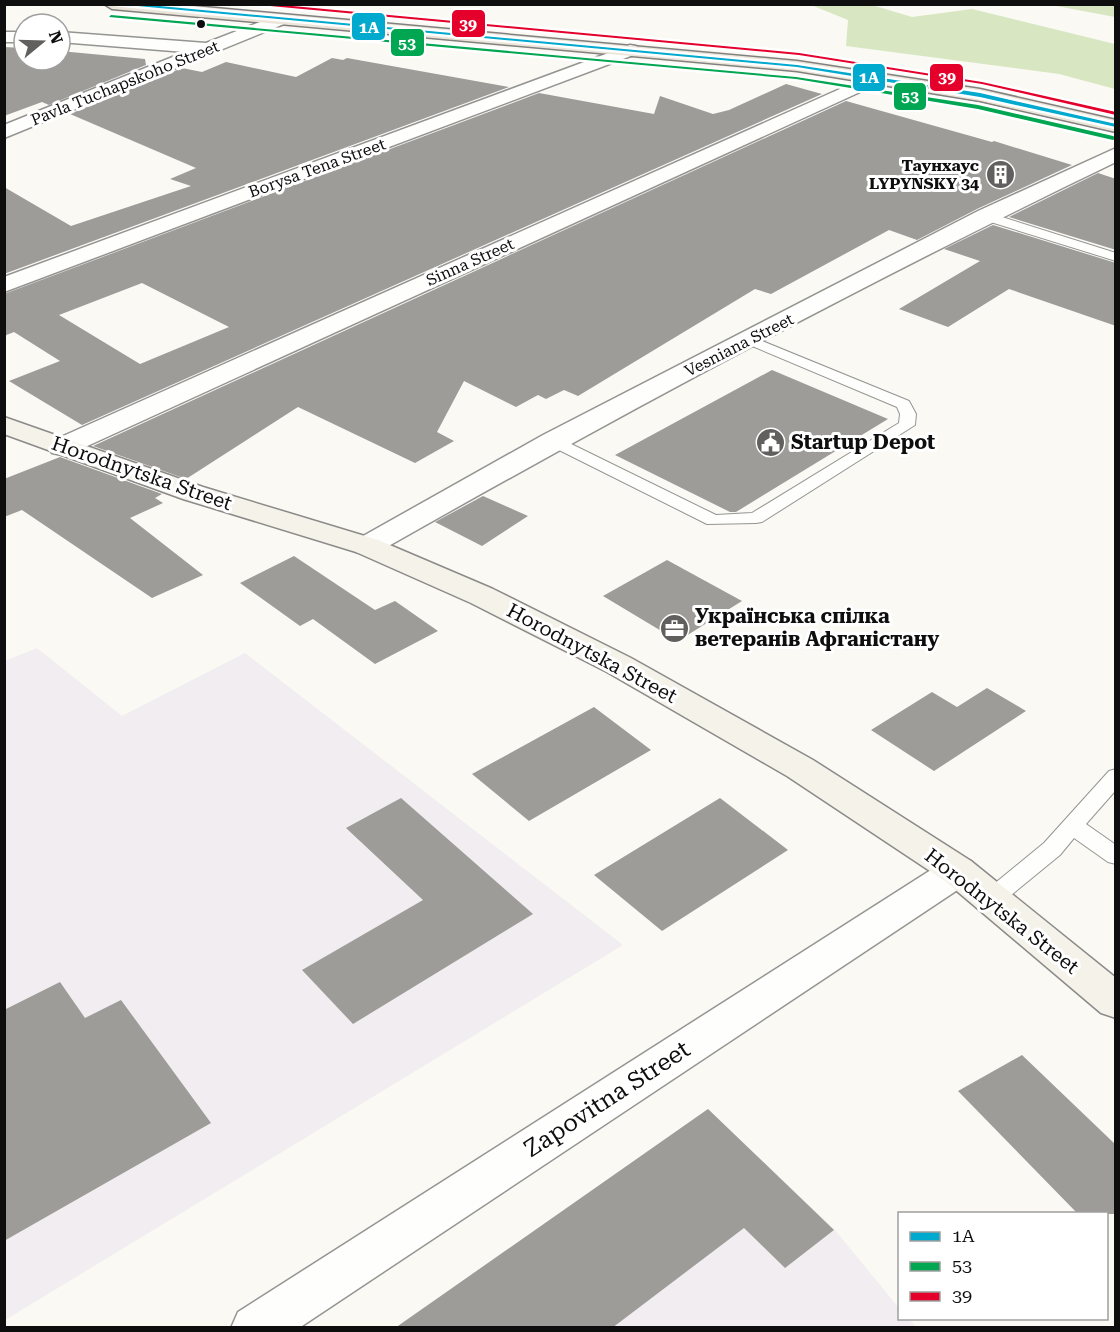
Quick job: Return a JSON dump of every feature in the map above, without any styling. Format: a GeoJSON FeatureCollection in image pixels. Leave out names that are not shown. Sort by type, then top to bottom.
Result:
{"type":"FeatureCollection","features":[{"type":"Feature","properties":{"kind":"main road"},"geometry":{"type":"LineString","coordinates":[[112,4],[797,66],[878,77],[980,96],[1116,126]]}},
{"type":"Feature","properties":{"kind":"street"},"geometry":{"type":"LineString","coordinates":[[166,4],[307,19],[338,26]]}},
{"type":"Feature","properties":{"kind":"street","name":"Pavla Tuchapskoho Street"},"geometry":{"type":"LineString","coordinates":[[4,132],[278,20]]}},
{"type":"Feature","properties":{"kind":"street"},"geometry":{"type":"LineString","coordinates":[[72,38],[210,49]]}},
{"type":"Feature","properties":{"kind":"street","name":"Borysa Tena Street"},"geometry":{"type":"LineString","coordinates":[[4,285],[630,50]]}},
{"type":"Feature","properties":{"kind":"street","name":"Sinna Street"},"geometry":{"type":"LineString","coordinates":[[62,447],[878,77]]}},
{"type":"Feature","properties":{"kind":"street","name":"Vesniana Street"},"geometry":{"type":"LineString","coordinates":[[367,546],[553,441],[1098,157]]}},
{"type":"Feature","properties":{"kind":"street","name":"Horodnytska Street"},"geometry":{"type":"LineString","coordinates":[[4,425],[193,493],[367,546],[482,596],[619,665],[800,768],[958,871],[1116,1002]]}},
{"type":"Feature","properties":{"kind":"street","name":"Zapovitna Street"},"geometry":{"type":"LineString","coordinates":[[256,1328],[958,871]]}},
{"type":"Feature","properties":{"kind":"lane"},"geometry":{"type":"LineString","coordinates":[[986,216],[1116,256]]}},
{"type":"Feature","properties":{"kind":"lane"},"geometry":{"type":"LineString","coordinates":[[553,441],[713,520],[731,521],[756,518],[907,425],[908,414],[903,404],[750,340]]}},
{"type":"Feature","properties":{"kind":"lane"},"geometry":{"type":"LineString","coordinates":[[991,899],[1052,849],[1116,776]]}},
{"type":"Feature","properties":{"kind":"lane"},"geometry":{"type":"LineString","coordinates":[[1072,825],[1116,856]]}},
{"type":"Feature","properties":{"kind":"shaded area"},"geometry":{"type":"Polygon","coordinates":[[[37,648],[122,716],[245,653],[623,945],[5,1320],[5,661],[37,648]]]}},
{"type":"Feature","properties":{"kind":"shaded area"},"geometry":{"type":"Polygon","coordinates":[[[708,1109],[834,1229],[898,1307],[898,1320],[910,1320],[916,1327],[395,1328],[708,1109]]]}},
{"type":"Feature","properties":{"kind":"green space"},"geometry":{"type":"Polygon","coordinates":[[[811,5],[872,5],[912,17],[972,9],[1115,44],[1115,89],[1059,74],[846,46],[848,20],[811,5]]]}},
{"type":"Feature","properties":{"kind":"green space"},"geometry":{"type":"Polygon","coordinates":[[[1051,5],[1115,5],[1115,17],[1051,5]]]}},
{"type":"Feature","properties":{"kind":"building"},"geometry":{"type":"Polygon","coordinates":[[[4,47],[12,47],[12,72],[72,72],[72,52],[145,59],[146,65],[49,105],[42,102],[4,116],[4,47]]]}},
{"type":"Feature","properties":{"kind":"building"},"geometry":{"type":"Polygon","coordinates":[[[332,58],[343,60],[347,58],[509,87],[4,274],[4,187],[71,226],[191,186],[170,179],[196,168],[70,114],[182,68],[202,72],[226,62],[296,77],[332,58]]]}},
{"type":"Feature","properties":{"kind":"building"},"geometry":{"type":"Polygon","coordinates":[[[786,84],[822,94],[82,425],[9,381],[60,361],[14,332],[4,336],[4,294],[539,93],[654,114],[660,96],[713,114],[729,110],[786,84]],[[142,283],[59,315],[140,364],[229,327],[142,283]]]}},
{"type":"Feature","properties":{"kind":"building"},"geometry":{"type":"Polygon","coordinates":[[[846,101],[994,141],[1072,165],[917,240],[889,230],[771,294],[755,289],[578,396],[564,390],[546,399],[538,395],[516,407],[464,381],[437,432],[454,441],[415,463],[298,407],[186,479],[93,446],[846,101]]]}},
{"type":"Feature","properties":{"kind":"building"},"geometry":{"type":"Polygon","coordinates":[[[1098,173],[1116,179],[1116,250],[1009,217],[1098,173]]]}},
{"type":"Feature","properties":{"kind":"building"},"geometry":{"type":"Polygon","coordinates":[[[993,225],[1116,263],[1116,326],[1009,289],[948,327],[899,309],[980,261],[944,249],[993,225]]]}},
{"type":"Feature","properties":{"kind":"building"},"geometry":{"type":"Polygon","coordinates":[[[772,370],[888,419],[736,512],[730,512],[615,455],[772,370]]]}},
{"type":"Feature","properties":{"kind":"building"},"geometry":{"type":"Polygon","coordinates":[[[60,457],[162,494],[155,498],[163,503],[130,518],[203,575],[152,598],[22,510],[4,517],[4,479],[60,457]]]}},
{"type":"Feature","properties":{"kind":"building"},"geometry":{"type":"Polygon","coordinates":[[[483,496],[528,516],[482,546],[435,522],[483,496]]]}},
{"type":"Feature","properties":{"kind":"building"},"geometry":{"type":"Polygon","coordinates":[[[294,556],[375,610],[395,601],[438,631],[375,664],[313,619],[300,626],[240,583],[294,556]]]}},
{"type":"Feature","properties":{"kind":"building"},"geometry":{"type":"Polygon","coordinates":[[[667,560],[742,601],[678,641],[603,596],[667,560]]]}},
{"type":"Feature","properties":{"kind":"building"},"geometry":{"type":"Polygon","coordinates":[[[987,688],[1026,711],[934,771],[871,730],[932,692],[957,707],[987,688]]]}},
{"type":"Feature","properties":{"kind":"building"},"geometry":{"type":"Polygon","coordinates":[[[594,707],[651,750],[529,821],[472,774],[594,707]]]}},
{"type":"Feature","properties":{"kind":"building"},"geometry":{"type":"Polygon","coordinates":[[[401,798],[533,914],[353,1024],[302,970],[423,900],[346,828],[401,798]]]}},
{"type":"Feature","properties":{"kind":"building"},"geometry":{"type":"Polygon","coordinates":[[[720,798],[788,850],[662,931],[594,875],[720,798]]]}},
{"type":"Feature","properties":{"kind":"building"},"geometry":{"type":"Polygon","coordinates":[[[60,982],[85,1018],[121,1000],[211,1123],[4,1241],[4,1010],[60,982]]]}},
{"type":"Feature","properties":{"kind":"building"},"geometry":{"type":"Polygon","coordinates":[[[1022,1055],[1116,1145],[1116,1214],[1076,1212],[958,1091],[1022,1055]]]}},
{"type":"Feature","properties":{"kind":"building"},"geometry":{"type":"Polygon","coordinates":[[[708,1109],[834,1230],[785,1268],[744,1228],[612,1328],[395,1328],[708,1109]]]}},
{"type":"Feature","properties":{"kind":"transit line","name":"1А"},"geometry":{"type":"LineString","coordinates":[[118,4],[797,66],[980,95],[1116,126]]}},
{"type":"Feature","properties":{"kind":"transit line","name":"39"},"geometry":{"type":"LineString","coordinates":[[251,4],[799,54],[982,83],[1116,114]]}},
{"type":"Feature","properties":{"kind":"transit line","name":"53"},"geometry":{"type":"LineString","coordinates":[[111,16],[796,78],[978,107],[1113,138]]}},
{"type":"Feature","properties":{"kind":"place","name":"Таунхаус LYPYNSKY 34"},"geometry":{"type":"Point","coordinates":[1000,174]}},
{"type":"Feature","properties":{"kind":"place","name":"Startup Depot"},"geometry":{"type":"Point","coordinates":[770,442]}},
{"type":"Feature","properties":{"kind":"place","name":"Українська спілка ветеранів Афганістану"},"geometry":{"type":"Point","coordinates":[674,628]}}]}
